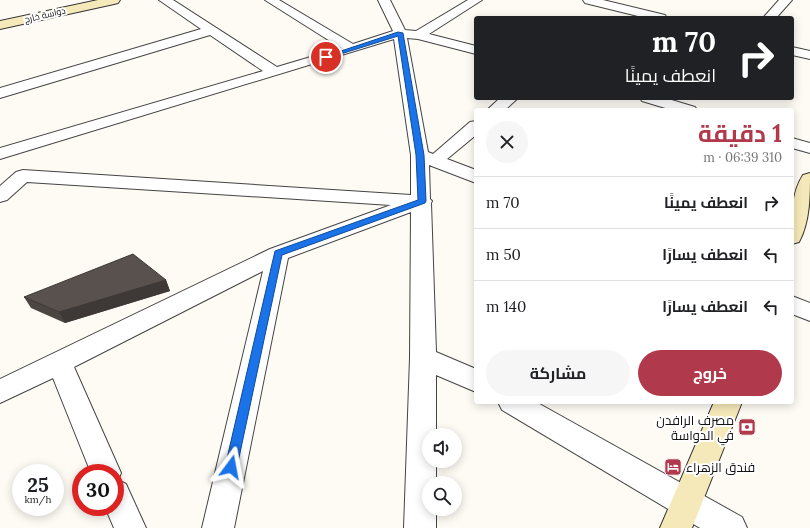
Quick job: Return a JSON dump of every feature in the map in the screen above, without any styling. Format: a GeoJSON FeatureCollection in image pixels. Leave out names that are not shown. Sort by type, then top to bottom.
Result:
{"type":"FeatureCollection","features":[{"type":"Feature","properties":{"kind":"street"},"geometry":{"type":"LineString","coordinates":[[165,0],[210,31],[275,72]]}},
{"type":"Feature","properties":{"kind":"street"},"geometry":{"type":"LineString","coordinates":[[271,0],[352,50]]}},
{"type":"Feature","properties":{"kind":"street"},"geometry":{"type":"LineString","coordinates":[[384,0],[409,34],[428,158],[422,201],[423,358],[420,528]]}},
{"type":"Feature","properties":{"kind":"street"},"geometry":{"type":"LineString","coordinates":[[23,176],[3,148],[409,34],[476,0]]}},
{"type":"Feature","properties":{"kind":"street"},"geometry":{"type":"LineString","coordinates":[[589,0],[653,16]]}},
{"type":"Feature","properties":{"kind":"street"},"geometry":{"type":"LineString","coordinates":[[606,16],[628,0]]}},
{"type":"Feature","properties":{"kind":"street"},"geometry":{"type":"LineString","coordinates":[[771,16],[786,0]]}},
{"type":"Feature","properties":{"kind":"street","name":"دواسة خارج"},"geometry":{"type":"LineString","coordinates":[[0,26],[108,1]]}},
{"type":"Feature","properties":{"kind":"street"},"geometry":{"type":"LineString","coordinates":[[0,93],[210,31]]}},
{"type":"Feature","properties":{"kind":"street"},"geometry":{"type":"LineString","coordinates":[[409,34],[474,50]]}},
{"type":"Feature","properties":{"kind":"street"},"geometry":{"type":"LineString","coordinates":[[794,51],[810,55]]}},
{"type":"Feature","properties":{"kind":"street"},"geometry":{"type":"LineString","coordinates":[[498,108],[508,100]]}},
{"type":"Feature","properties":{"kind":"street"},"geometry":{"type":"LineString","coordinates":[[655,100],[682,108]]}},
{"type":"Feature","properties":{"kind":"street"},"geometry":{"type":"LineString","coordinates":[[691,108],[698,100]]}},
{"type":"Feature","properties":{"kind":"street"},"geometry":{"type":"LineString","coordinates":[[428,158],[474,127]]}},
{"type":"Feature","properties":{"kind":"street"},"geometry":{"type":"LineString","coordinates":[[794,144],[810,148]]}},
{"type":"Feature","properties":{"kind":"street"},"geometry":{"type":"LineString","coordinates":[[428,158],[474,176]]}},
{"type":"Feature","properties":{"kind":"street"},"geometry":{"type":"LineString","coordinates":[[0,196],[23,176],[422,201]]}},
{"type":"Feature","properties":{"kind":"street"},"geometry":{"type":"LineString","coordinates":[[794,231],[810,179]]}},
{"type":"Feature","properties":{"kind":"street"},"geometry":{"type":"LineString","coordinates":[[0,392],[278,254],[422,201]]}},
{"type":"Feature","properties":{"kind":"street"},"geometry":{"type":"LineString","coordinates":[[218,528],[278,254]]}},
{"type":"Feature","properties":{"kind":"street"},"geometry":{"type":"LineString","coordinates":[[794,306],[810,312]]}},
{"type":"Feature","properties":{"kind":"street"},"geometry":{"type":"LineString","coordinates":[[423,358],[474,379]]}},
{"type":"Feature","properties":{"kind":"street"},"geometry":{"type":"LineString","coordinates":[[59,362],[102,464]]}},
{"type":"Feature","properties":{"kind":"street"},"geometry":{"type":"LineString","coordinates":[[515,404],[680,515],[731,528]]}},
{"type":"Feature","properties":{"kind":"street"},"geometry":{"type":"LineString","coordinates":[[680,515],[727,404]]}},
{"type":"Feature","properties":{"kind":"street"},"geometry":{"type":"LineString","coordinates":[[124,514],[130,528]]}},
{"type":"Feature","properties":{"kind":"building"},"geometry":{"type":"Polygon","coordinates":[[[133,254],[166,280],[59,312],[24,297],[133,254]]]}},
{"type":"Feature","properties":{"kind":"place","name":"مصرف الرافدن في الدواسة"},"geometry":{"type":"Point","coordinates":[747,427]}},
{"type":"Feature","properties":{"kind":"place","name":"فندق الزهراء"},"geometry":{"type":"Point","coordinates":[673,467]}},
{"type":"Feature","properties":{"kind":"route"},"geometry":{"type":"LineString","coordinates":[[231,467],[278,254],[422,201],[420,155],[400,33],[352,50],[326,57]]}}]}
